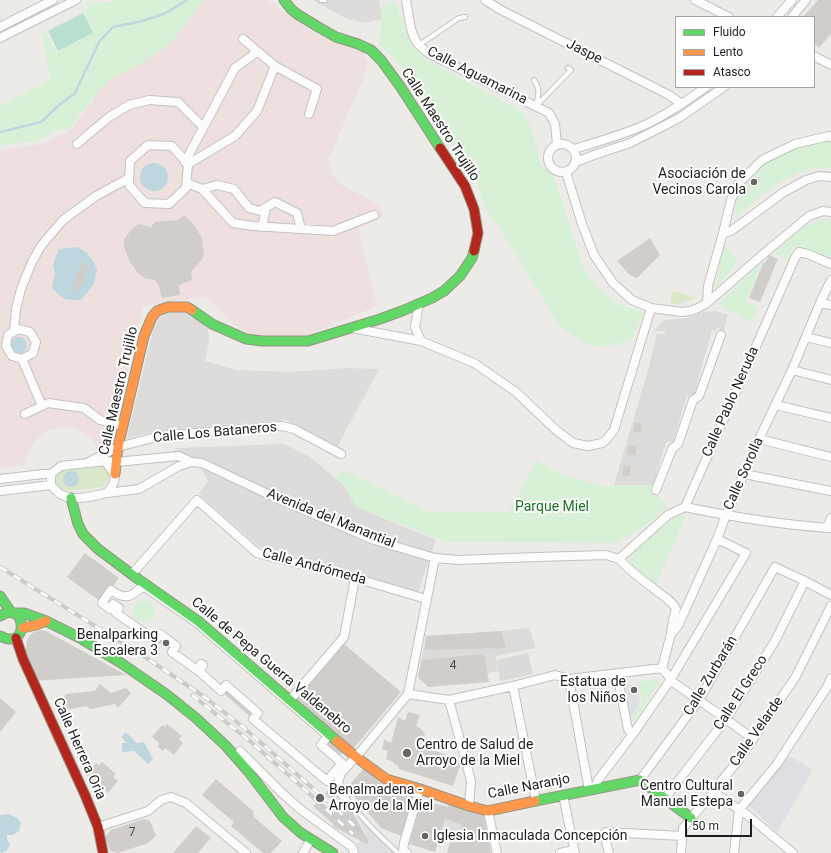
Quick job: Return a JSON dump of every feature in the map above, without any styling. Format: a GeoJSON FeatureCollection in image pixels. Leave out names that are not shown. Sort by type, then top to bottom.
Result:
{"type":"FeatureCollection","features":[{"type":"Feature","properties":{"kind":"street"},"geometry":{"type":"LineString","coordinates":[[0,27],[53,0]]}},
{"type":"Feature","properties":{"kind":"street"},"geometry":{"type":"LineString","coordinates":[[0,38],[76,0]]}},
{"type":"Feature","properties":{"kind":"street","name":"Calle Maestro Trujillo"},"geometry":{"type":"LineString","coordinates":[[115,474],[118,447],[144,336],[152,317],[157,311],[168,307],[186,307],[212,324],[246,339],[262,342],[308,341],[380,319],[432,298],[444,291],[460,276],[472,258],[478,233],[474,209],[465,186],[400,86],[381,60],[371,50],[336,37],[320,28],[297,14],[284,0]]}},
{"type":"Feature","properties":{"kind":"street","name":"Calle Aguamarina"},"geometry":{"type":"LineString","coordinates":[[406,0],[413,36],[419,45],[428,53],[549,112],[555,124],[557,144]]}},
{"type":"Feature","properties":{"kind":"street","name":"Jaspe"},"geometry":{"type":"LineString","coordinates":[[485,0],[669,95],[682,104]]}},
{"type":"Feature","properties":{"kind":"street"},"geometry":{"type":"LineString","coordinates":[[695,0],[727,16]]}},
{"type":"Feature","properties":{"kind":"street"},"geometry":{"type":"LineString","coordinates":[[779,16],[792,0]]}},
{"type":"Feature","properties":{"kind":"street"},"geometry":{"type":"LineString","coordinates":[[793,16],[806,0]]}},
{"type":"Feature","properties":{"kind":"street"},"geometry":{"type":"LineString","coordinates":[[243,39],[275,66],[317,90],[308,114]]}},
{"type":"Feature","properties":{"kind":"street"},"geometry":{"type":"LineString","coordinates":[[186,163],[172,146],[148,145],[130,161],[129,185],[145,202],[169,204],[186,188],[186,163],[203,127],[235,68],[257,52]]}},
{"type":"Feature","properties":{"kind":"street"},"geometry":{"type":"LineString","coordinates":[[815,57],[831,65]]}},
{"type":"Feature","properties":{"kind":"street"},"geometry":{"type":"LineString","coordinates":[[186,163],[235,136],[257,111],[275,66]]}},
{"type":"Feature","properties":{"kind":"street"},"geometry":{"type":"LineString","coordinates":[[574,149],[613,137],[650,122],[682,104],[705,88]]}},
{"type":"Feature","properties":{"kind":"street"},"geometry":{"type":"LineString","coordinates":[[576,162],[594,154],[630,143],[662,127],[679,118],[723,88]]}},
{"type":"Feature","properties":{"kind":"street"},"geometry":{"type":"LineString","coordinates":[[77,144],[109,117],[129,105],[148,100],[178,102],[203,127]]}},
{"type":"Feature","properties":{"kind":"street"},"geometry":{"type":"LineString","coordinates":[[707,303],[708,286],[731,200],[738,184],[762,160],[795,144],[829,136],[831,137]]}},
{"type":"Feature","properties":{"kind":"street"},"geometry":{"type":"LineString","coordinates":[[557,144],[568,144],[574,149],[577,158],[576,162],[570,170],[566,172],[555,171],[550,166],[548,161],[549,150],[557,144]]}},
{"type":"Feature","properties":{"kind":"street"},"geometry":{"type":"LineString","coordinates":[[566,172],[582,224],[594,255],[613,284],[632,300],[652,308],[682,312],[696,309],[707,303],[809,216],[823,211],[831,212]]}},
{"type":"Feature","properties":{"kind":"street"},"geometry":{"type":"LineString","coordinates":[[723,233],[731,231],[784,192],[806,180],[820,176],[831,177]]}},
{"type":"Feature","properties":{"kind":"street"},"geometry":{"type":"LineString","coordinates":[[14,331],[16,309],[21,289],[32,262],[41,246],[63,220],[96,196],[129,178]]}},
{"type":"Feature","properties":{"kind":"street"},"geometry":{"type":"LineString","coordinates":[[187,183],[202,189],[233,223],[262,227],[333,231],[374,215]]}},
{"type":"Feature","properties":{"kind":"street"},"geometry":{"type":"LineString","coordinates":[[202,189],[217,185],[234,189],[249,208],[260,211],[275,202],[297,213],[301,229]]}},
{"type":"Feature","properties":{"kind":"street"},"geometry":{"type":"LineString","coordinates":[[262,227],[266,208]]}},
{"type":"Feature","properties":{"kind":"street","name":"Calle Pablo Neruda"},"geometry":{"type":"LineString","coordinates":[[685,507],[795,258],[799,252],[808,254],[831,264]]}},
{"type":"Feature","properties":{"kind":"street","name":"Calle Sorolla"},"geometry":{"type":"LineString","coordinates":[[662,668],[671,634],[678,626],[717,539],[759,439],[776,406],[831,280]]}},
{"type":"Feature","properties":{"kind":"street"},"geometry":{"type":"LineString","coordinates":[[820,303],[831,305]]}},
{"type":"Feature","properties":{"kind":"street"},"geometry":{"type":"LineString","coordinates":[[419,304],[415,327],[421,341]]}},
{"type":"Feature","properties":{"kind":"street"},"geometry":{"type":"LineString","coordinates":[[351,328],[421,341],[474,363],[516,392],[556,430],[573,442],[588,446],[602,443],[614,430],[652,308]]}},
{"type":"Feature","properties":{"kind":"street"},"geometry":{"type":"LineString","coordinates":[[18,329],[30,332],[36,342],[33,353],[22,359],[12,356],[6,346],[8,335],[18,329]]}},
{"type":"Feature","properties":{"kind":"street"},"geometry":{"type":"LineString","coordinates":[[656,490],[672,449],[678,444],[693,400],[699,396],[721,334]]}},
{"type":"Feature","properties":{"kind":"street"},"geometry":{"type":"LineString","coordinates":[[806,337],[831,344]]}},
{"type":"Feature","properties":{"kind":"street"},"geometry":{"type":"LineString","coordinates":[[22,359],[42,406]]}},
{"type":"Feature","properties":{"kind":"street"},"geometry":{"type":"LineString","coordinates":[[792,370],[831,380]]}},
{"type":"Feature","properties":{"kind":"street"},"geometry":{"type":"LineString","coordinates":[[25,414],[48,403],[84,408],[100,420],[123,426]]}},
{"type":"Feature","properties":{"kind":"street"},"geometry":{"type":"LineString","coordinates":[[776,406],[831,418]]}},
{"type":"Feature","properties":{"kind":"street","name":"Calle Los Bataneros"},"geometry":{"type":"LineString","coordinates":[[87,463],[118,447],[160,436],[282,426],[294,429],[341,454]]}},
{"type":"Feature","properties":{"kind":"street"},"geometry":{"type":"LineString","coordinates":[[759,439],[831,457]]}},
{"type":"Feature","properties":{"kind":"street","name":"Avenida del Manantial"},"geometry":{"type":"LineString","coordinates":[[0,479],[51,474],[61,466],[105,461],[116,462],[180,456],[191,462],[202,464],[374,540],[435,558],[458,560],[606,555],[619,559]]}},
{"type":"Feature","properties":{"kind":"street"},"geometry":{"type":"LineString","coordinates":[[105,461],[115,474],[114,484],[107,493]]}},
{"type":"Feature","properties":{"kind":"street"},"geometry":{"type":"LineString","coordinates":[[0,491],[51,485],[59,493],[70,498],[139,489],[179,466],[191,462]]}},
{"type":"Feature","properties":{"kind":"street"},"geometry":{"type":"LineString","coordinates":[[51,474],[51,485]]}},
{"type":"Feature","properties":{"kind":"street"},"geometry":{"type":"LineString","coordinates":[[744,474],[831,490]]}},
{"type":"Feature","properties":{"kind":"street","name":"Calle de Pepa Guerra Valdenebro"},"geometry":{"type":"LineString","coordinates":[[70,498],[78,524],[83,534],[98,550],[198,621],[356,757],[386,778],[420,789]]}},
{"type":"Feature","properties":{"kind":"street","name":"Calle Andrómeda"},"geometry":{"type":"LineString","coordinates":[[132,574],[197,500],[257,553],[355,578],[426,599]]}},
{"type":"Feature","properties":{"kind":"street"},"geometry":{"type":"LineString","coordinates":[[671,634],[676,609],[674,604],[652,588],[619,559],[668,516],[685,507],[726,515],[800,526],[829,528],[831,518]]}},
{"type":"Feature","properties":{"kind":"street"},"geometry":{"type":"LineString","coordinates":[[592,789],[633,734],[671,679],[746,553],[717,539]]}},
{"type":"Feature","properties":{"kind":"street"},"geometry":{"type":"LineString","coordinates":[[344,796],[338,782],[341,773],[408,694],[435,558]]}},
{"type":"Feature","properties":{"kind":"street","name":"Calle Zurbarán"},"geometry":{"type":"LineString","coordinates":[[640,780],[699,700],[775,567],[805,581]]}},
{"type":"Feature","properties":{"kind":"street"},"geometry":{"type":"LineString","coordinates":[[290,700],[344,637],[355,578]]}},
{"type":"Feature","properties":{"kind":"street"},"geometry":{"type":"LineString","coordinates":[[805,581],[831,595]]}},
{"type":"Feature","properties":{"kind":"street","name":"Calle El Greco"},"geometry":{"type":"LineString","coordinates":[[664,798],[726,719],[775,641],[805,581]]}},
{"type":"Feature","properties":{"kind":"street"},"geometry":{"type":"LineString","coordinates":[[142,588],[146,588],[197,624],[328,736],[321,745],[342,763],[327,781],[253,719],[258,713],[226,685],[221,691],[199,671],[203,665],[201,664],[197,670],[172,652],[176,646],[160,634],[156,640],[116,613],[119,608],[113,604],[110,609],[102,603],[111,590],[119,596],[126,596],[142,588]]}},
{"type":"Feature","properties":{"kind":"street"},"geometry":{"type":"LineString","coordinates":[[0,596],[12,613],[17,615],[22,623],[21,632],[8,638]]}},
{"type":"Feature","properties":{"kind":"street","name":"Calle Velarde"},"geometry":{"type":"LineString","coordinates":[[681,853],[683,828],[738,761],[795,678],[831,606]]}},
{"type":"Feature","properties":{"kind":"street"},"geometry":{"type":"LineString","coordinates":[[0,615],[4,613],[24,613],[46,621],[80,638],[122,663],[166,694],[196,718],[226,746],[248,771],[283,817],[301,833],[334,853]]}},
{"type":"Feature","properties":{"kind":"street"},"geometry":{"type":"LineString","coordinates":[[22,628],[46,621]]}},
{"type":"Feature","properties":{"kind":"street","name":"Calle Herrera Oria"},"geometry":{"type":"LineString","coordinates":[[8,638],[22,659],[82,788],[98,827],[103,853]]}},
{"type":"Feature","properties":{"kind":"street"},"geometry":{"type":"LineString","coordinates":[[408,694],[449,700],[555,675],[569,679],[662,668],[674,683],[753,739]]}},
{"type":"Feature","properties":{"kind":"street"},"geometry":{"type":"LineString","coordinates":[[617,674],[628,729],[633,734]]}},
{"type":"Feature","properties":{"kind":"street"},"geometry":{"type":"LineString","coordinates":[[734,853],[739,810],[777,764],[827,687],[831,678]]}},
{"type":"Feature","properties":{"kind":"street"},"geometry":{"type":"LineString","coordinates":[[569,679],[592,789]]}},
{"type":"Feature","properties":{"kind":"street"},"geometry":{"type":"LineString","coordinates":[[513,686],[536,800]]}},
{"type":"Feature","properties":{"kind":"street"},"geometry":{"type":"LineString","coordinates":[[449,700],[471,781],[469,806]]}},
{"type":"Feature","properties":{"kind":"street"},"geometry":{"type":"LineString","coordinates":[[240,751],[283,794],[300,809],[352,847],[354,853]]}},
{"type":"Feature","properties":{"kind":"street"},"geometry":{"type":"LineString","coordinates":[[640,780],[691,818]]}},
{"type":"Feature","properties":{"kind":"street","name":"Calle Naranjo"},"geometry":{"type":"LineString","coordinates":[[420,789],[488,811],[640,780]]}},
{"type":"Feature","properties":{"kind":"street"},"geometry":{"type":"LineString","coordinates":[[407,853],[403,850],[404,843],[420,789]]}},
{"type":"Feature","properties":{"kind":"street"},"geometry":{"type":"LineString","coordinates":[[714,792],[746,814],[793,853]]}},
{"type":"Feature","properties":{"kind":"street"},"geometry":{"type":"LineString","coordinates":[[560,853],[574,852],[562,795]]}},
{"type":"Feature","properties":{"kind":"street"},"geometry":{"type":"LineString","coordinates":[[98,827],[148,811],[161,800],[171,797],[186,803],[246,853]]}},
{"type":"Feature","properties":{"kind":"street"},"geometry":{"type":"LineString","coordinates":[[488,811],[497,853]]}},
{"type":"Feature","properties":{"kind":"street"},"geometry":{"type":"LineString","coordinates":[[609,853],[604,834],[606,832],[682,836]]}},
{"type":"Feature","properties":{"kind":"street"},"geometry":{"type":"LineString","coordinates":[[303,853],[311,839]]}},
{"type":"Feature","properties":{"kind":"lane"},"geometry":{"type":"LineString","coordinates":[[419,45],[459,18],[465,17]]}},
{"type":"Feature","properties":{"kind":"lane"},"geometry":{"type":"LineString","coordinates":[[536,106],[571,70],[568,68]]}},
{"type":"Feature","properties":{"kind":"lane"},"geometry":{"type":"LineString","coordinates":[[534,80],[539,90],[536,106]]}},
{"type":"Feature","properties":{"kind":"lane"},"geometry":{"type":"LineString","coordinates":[[305,759],[344,796],[376,832],[398,853]]}},
{"type":"Feature","properties":{"kind":"shaded area"},"geometry":{"type":"Polygon","coordinates":[[[204,0],[267,0],[313,32],[344,46],[362,52],[368,63],[362,82],[328,160],[333,176],[343,186],[380,206],[384,216],[358,229],[377,306],[297,339],[253,336],[235,325],[206,297],[143,306],[112,439],[97,447],[90,437],[74,428],[60,427],[46,431],[36,440],[28,453],[24,466],[0,468],[0,150],[42,144],[71,130],[94,99],[113,54],[147,60],[169,45],[204,0]]]}},
{"type":"Feature","properties":{"kind":"shaded area"},"geometry":{"type":"Polygon","coordinates":[[[314,0],[379,0],[382,19],[365,23],[348,19],[315,2],[314,0]]]}},
{"type":"Feature","properties":{"kind":"shaded area"},"geometry":{"type":"Polygon","coordinates":[[[717,311],[728,315],[724,330],[719,330],[720,328],[717,327],[716,331],[712,330],[694,395],[687,395],[673,442],[666,442],[653,485],[614,485],[649,367],[657,334],[664,334],[666,331],[687,332],[700,323],[703,312],[717,311]]]}},
{"type":"Feature","properties":{"kind":"shaded area"},"geometry":{"type":"Polygon","coordinates":[[[184,312],[194,317],[208,329],[209,342],[205,361],[237,370],[290,372],[346,368],[379,369],[337,447],[286,420],[158,431],[127,438],[153,330],[159,318],[168,313],[184,312]]]}},
{"type":"Feature","properties":{"kind":"shaded area"},"geometry":{"type":"Polygon","coordinates":[[[703,312],[700,323],[687,332],[653,331],[665,320],[688,318],[703,312]]]}},
{"type":"Feature","properties":{"kind":"shaded area"},"geometry":{"type":"Polygon","coordinates":[[[284,444],[309,456],[342,484],[357,507],[436,540],[418,593],[259,547],[199,494],[208,481],[198,463],[180,461],[171,453],[177,448],[284,444]]]}},
{"type":"Feature","properties":{"kind":"shaded area"},"geometry":{"type":"Polygon","coordinates":[[[529,628],[536,648],[496,656],[498,671],[428,687],[418,677],[426,636],[529,628]]]}},
{"type":"Feature","properties":{"kind":"shaded area"},"geometry":{"type":"Polygon","coordinates":[[[528,653],[533,674],[500,681],[497,660],[528,653]]]}},
{"type":"Feature","properties":{"kind":"shaded area"},"geometry":{"type":"Polygon","coordinates":[[[637,684],[640,702],[636,710],[631,715],[631,724],[621,695],[627,694],[626,686],[637,684]]]}},
{"type":"Feature","properties":{"kind":"shaded area"},"geometry":{"type":"Polygon","coordinates":[[[789,756],[813,770],[777,832],[748,805],[763,789],[789,756]]]}},
{"type":"Feature","properties":{"kind":"shaded area"},"geometry":{"type":"Polygon","coordinates":[[[358,817],[395,853],[353,853],[366,833],[358,817]]]}},
{"type":"Feature","properties":{"kind":"shaded area"},"geometry":{"type":"Polygon","coordinates":[[[445,819],[462,825],[456,843],[439,838],[445,819]]]}},
{"type":"Feature","properties":{"kind":"green space"},"geometry":{"type":"Polygon","coordinates":[[[114,0],[204,0],[169,45],[147,60],[111,79],[96,94],[69,129],[55,130],[37,140],[0,146],[0,106],[51,80],[41,32],[45,30],[56,53],[93,33],[82,12],[88,8],[86,2],[88,1],[101,4],[114,0]]]}},
{"type":"Feature","properties":{"kind":"green space"},"geometry":{"type":"Polygon","coordinates":[[[395,1],[411,44],[424,58],[525,114],[536,143],[540,164],[554,176],[582,265],[597,287],[619,305],[644,312],[631,340],[604,347],[597,347],[579,340],[559,325],[495,221],[488,216],[475,178],[401,68],[379,44],[382,19],[380,6],[395,1]]]}},
{"type":"Feature","properties":{"kind":"green space"},"geometry":{"type":"Polygon","coordinates":[[[83,13],[93,33],[58,51],[48,31],[83,13]]]}},
{"type":"Feature","properties":{"kind":"green space"},"geometry":{"type":"Polygon","coordinates":[[[828,140],[831,141],[831,168],[807,169],[775,185],[736,217],[736,202],[742,186],[764,164],[798,147],[828,140]]]}},
{"type":"Feature","properties":{"kind":"green space"},"geometry":{"type":"Polygon","coordinates":[[[823,218],[831,220],[831,259],[803,246],[793,248],[787,260],[773,253],[805,226],[823,218]]]}},
{"type":"Feature","properties":{"kind":"green space"},"geometry":{"type":"Polygon","coordinates":[[[723,245],[738,262],[716,288],[723,245]]]}},
{"type":"Feature","properties":{"kind":"green space"},"geometry":{"type":"Polygon","coordinates":[[[762,261],[746,302],[758,308],[751,321],[718,305],[762,261]]]}},
{"type":"Feature","properties":{"kind":"green space"},"geometry":{"type":"Polygon","coordinates":[[[673,291],[696,298],[676,305],[670,302],[673,291]]]}},
{"type":"Feature","properties":{"kind":"green space","name":"Parque Miel"},"geometry":{"type":"Polygon","coordinates":[[[537,460],[556,472],[606,487],[611,487],[614,485],[653,485],[659,497],[668,507],[640,529],[615,543],[447,542],[357,507],[342,484],[335,478],[343,470],[428,512],[509,512],[537,460]]]}},
{"type":"Feature","properties":{"kind":"green space"},"geometry":{"type":"Polygon","coordinates":[[[100,465],[104,467],[109,475],[109,478],[102,487],[64,491],[61,490],[55,481],[57,473],[63,469],[100,465]]]}},
{"type":"Feature","properties":{"kind":"green space"},"geometry":{"type":"Polygon","coordinates":[[[687,513],[656,585],[640,573],[628,560],[636,549],[656,531],[675,518],[687,513]]]}},
{"type":"Feature","properties":{"kind":"green space"},"geometry":{"type":"Polygon","coordinates":[[[144,600],[152,603],[155,611],[152,619],[144,622],[136,619],[133,611],[136,603],[144,600]]]}},
{"type":"Feature","properties":{"kind":"green space"},"geometry":{"type":"Polygon","coordinates":[[[657,679],[660,681],[659,683],[632,722],[631,716],[637,710],[642,701],[638,682],[657,679]]]}},
{"type":"Feature","properties":{"kind":"water"},"geometry":{"type":"Polygon","coordinates":[[[154,163],[164,167],[168,177],[164,187],[154,191],[144,187],[140,177],[144,167],[154,163]]]}},
{"type":"Feature","properties":{"kind":"water"},"geometry":{"type":"Polygon","coordinates":[[[77,247],[87,253],[94,262],[97,270],[94,284],[81,300],[62,297],[52,288],[55,273],[53,265],[58,250],[77,247]]]}},
{"type":"Feature","properties":{"kind":"water"},"geometry":{"type":"Polygon","coordinates":[[[16,337],[22,337],[27,342],[25,351],[22,353],[16,353],[11,348],[11,342],[16,337]]]}},
{"type":"Feature","properties":{"kind":"water"},"geometry":{"type":"Polygon","coordinates":[[[68,471],[74,471],[79,476],[77,485],[74,487],[68,487],[63,482],[63,476],[68,471]]]}},
{"type":"Feature","properties":{"kind":"water"},"geometry":{"type":"Polygon","coordinates":[[[126,732],[137,743],[144,742],[153,759],[148,764],[134,751],[122,752],[122,743],[126,743],[121,737],[126,732]]]}},
{"type":"Feature","properties":{"kind":"water"},"geometry":{"type":"Polygon","coordinates":[[[9,814],[17,818],[21,823],[19,831],[13,835],[7,835],[10,845],[7,850],[2,853],[0,852],[0,815],[9,814]]]}},
{"type":"Feature","properties":{"kind":"building"},"geometry":{"type":"Polygon","coordinates":[[[818,0],[831,0],[831,34],[819,48],[815,44],[815,16],[804,16],[818,0]]]}},
{"type":"Feature","properties":{"kind":"building","name":"Asociación de Vecinos Carola"},"geometry":{"type":"Polygon","coordinates":[[[755,176],[760,180],[753,188],[749,183],[755,176]]]}},
{"type":"Feature","properties":{"kind":"building"},"geometry":{"type":"Polygon","coordinates":[[[184,215],[194,225],[202,238],[204,256],[191,272],[192,280],[179,285],[180,295],[162,298],[159,286],[155,280],[145,278],[138,273],[130,262],[124,247],[124,239],[138,224],[151,227],[155,222],[178,220],[184,215]]]}},
{"type":"Feature","properties":{"kind":"building"},"geometry":{"type":"Polygon","coordinates":[[[650,238],[660,255],[637,278],[630,275],[617,261],[650,238]]]}},
{"type":"Feature","properties":{"kind":"building"},"geometry":{"type":"Polygon","coordinates":[[[769,255],[778,259],[760,302],[749,298],[763,263],[765,263],[769,255]]]}},
{"type":"Feature","properties":{"kind":"building"},"geometry":{"type":"Polygon","coordinates":[[[82,262],[88,265],[80,288],[73,293],[73,285],[82,262]]]}},
{"type":"Feature","properties":{"kind":"building"},"geometry":{"type":"Polygon","coordinates":[[[635,423],[642,423],[641,432],[633,432],[635,423]]]}},
{"type":"Feature","properties":{"kind":"building"},"geometry":{"type":"Polygon","coordinates":[[[629,445],[637,446],[635,455],[627,454],[629,445]]]}},
{"type":"Feature","properties":{"kind":"building"},"geometry":{"type":"Polygon","coordinates":[[[624,466],[631,466],[629,476],[622,475],[624,466]]]}},
{"type":"Feature","properties":{"kind":"building"},"geometry":{"type":"Polygon","coordinates":[[[521,498],[526,500],[523,509],[518,507],[521,498]]]}},
{"type":"Feature","properties":{"kind":"building"},"geometry":{"type":"Polygon","coordinates":[[[85,553],[119,578],[101,602],[67,577],[85,553]]]}},
{"type":"Feature","properties":{"kind":"building"},"geometry":{"type":"Polygon","coordinates":[[[40,630],[46,631],[126,675],[32,681],[25,655],[27,640],[32,633],[40,630]]]}},
{"type":"Feature","properties":{"kind":"building"},"geometry":{"type":"Polygon","coordinates":[[[501,631],[506,648],[425,650],[426,636],[501,631]]]}},
{"type":"Feature","properties":{"kind":"building","name":"Benalparking Escalera 3"},"geometry":{"type":"Polygon","coordinates":[[[160,634],[176,646],[172,652],[155,640],[160,634]]]}},
{"type":"Feature","properties":{"kind":"building"},"geometry":{"type":"Polygon","coordinates":[[[344,644],[401,692],[353,749],[297,698],[344,644]]]}},
{"type":"Feature","properties":{"kind":"building"},"geometry":{"type":"Polygon","coordinates":[[[484,654],[489,682],[428,687],[418,677],[422,660],[484,654]]]}},
{"type":"Feature","properties":{"kind":"building"},"geometry":{"type":"Polygon","coordinates":[[[100,684],[111,693],[126,688],[131,693],[118,708],[115,704],[91,709],[86,706],[62,711],[57,706],[66,694],[95,691],[100,684]]]}},
{"type":"Feature","properties":{"kind":"building"},"geometry":{"type":"Polygon","coordinates":[[[226,685],[258,713],[253,719],[221,691],[226,685]]]}},
{"type":"Feature","properties":{"kind":"building"},"geometry":{"type":"Polygon","coordinates":[[[0,698],[16,712],[0,732],[0,698]]]}},
{"type":"Feature","properties":{"kind":"building"},"geometry":{"type":"Polygon","coordinates":[[[408,712],[420,715],[416,726],[425,734],[421,746],[462,760],[453,786],[399,769],[398,766],[393,763],[394,762],[386,759],[388,751],[382,749],[384,740],[391,743],[398,717],[405,721],[408,712]]]}},
{"type":"Feature","properties":{"kind":"building"},"geometry":{"type":"Polygon","coordinates":[[[167,724],[182,736],[179,739],[183,743],[174,755],[165,748],[163,751],[158,747],[159,743],[152,737],[162,725],[165,727],[167,724]]]}},
{"type":"Feature","properties":{"kind":"building"},"geometry":{"type":"Polygon","coordinates":[[[328,736],[345,750],[337,759],[321,745],[328,736]]]}},
{"type":"Feature","properties":{"kind":"building"},"geometry":{"type":"Polygon","coordinates":[[[102,762],[116,774],[113,777],[118,781],[108,793],[100,786],[97,788],[93,785],[93,781],[86,775],[96,763],[99,765],[102,762]]]}},
{"type":"Feature","properties":{"kind":"building"},"geometry":{"type":"Polygon","coordinates":[[[364,768],[384,785],[416,794],[404,837],[381,828],[347,788],[364,768]]]}},
{"type":"Feature","properties":{"kind":"building"},"geometry":{"type":"Polygon","coordinates":[[[216,779],[253,811],[254,817],[282,841],[271,853],[263,853],[231,826],[234,822],[202,795],[216,779]]]}},
{"type":"Feature","properties":{"kind":"building"},"geometry":{"type":"Polygon","coordinates":[[[328,790],[342,804],[343,803],[349,809],[350,807],[369,842],[367,844],[332,826],[334,825],[313,806],[317,803],[331,816],[339,807],[325,794],[328,790]]]}},
{"type":"Feature","properties":{"kind":"building"},"geometry":{"type":"Polygon","coordinates":[[[422,800],[448,807],[449,805],[483,815],[491,853],[447,853],[450,842],[456,843],[462,825],[445,819],[435,852],[409,844],[422,800]]]}},
{"type":"Feature","properties":{"kind":"building"},"geometry":{"type":"Polygon","coordinates":[[[143,819],[150,821],[156,836],[148,843],[118,853],[110,851],[105,837],[111,830],[143,819]]]}},
{"type":"Feature","properties":{"kind":"building"},"geometry":{"type":"Polygon","coordinates":[[[196,826],[211,838],[198,853],[173,853],[196,826]]]}},
{"type":"Feature","properties":{"kind":"waterway"},"geometry":{"type":"LineString","coordinates":[[0,132],[41,122],[75,93],[99,42],[113,27],[138,22],[164,14],[187,0]]}},
{"type":"Feature","properties":{"kind":"railway"},"geometry":{"type":"LineString","coordinates":[[0,567],[145,657],[206,698],[243,727],[358,829]]}},
{"type":"Feature","properties":{"kind":"railway"},"geometry":{"type":"LineString","coordinates":[[192,695],[251,742],[353,834]]}},
{"type":"Feature","properties":{"kind":"traffic: fast"},"geometry":{"type":"LineString","coordinates":[[284,0],[297,14],[320,28],[336,37],[371,50],[381,60],[400,86],[440,148]]}},
{"type":"Feature","properties":{"kind":"traffic: fast"},"geometry":{"type":"LineString","coordinates":[[192,310],[212,324],[246,339],[262,341],[308,341],[380,319],[432,298],[444,291],[460,276],[472,258],[474,251]]}},
{"type":"Feature","properties":{"kind":"traffic: fast"},"geometry":{"type":"LineString","coordinates":[[71,498],[78,524],[83,534],[98,549],[198,621],[337,741]]}},
{"type":"Feature","properties":{"kind":"traffic: fast"},"geometry":{"type":"LineString","coordinates":[[0,596],[11,612]]}},
{"type":"Feature","properties":{"kind":"traffic: fast"},"geometry":{"type":"LineString","coordinates":[[0,616],[9,612],[14,613],[21,621],[21,631],[15,638],[8,639],[0,636]]}},
{"type":"Feature","properties":{"kind":"traffic: fast"},"geometry":{"type":"LineString","coordinates":[[13,613],[24,613],[46,621],[80,638],[121,663],[166,694],[196,718],[226,746],[248,771],[283,817],[301,833],[333,853]]}},
{"type":"Feature","properties":{"kind":"traffic: fast"},"geometry":{"type":"LineString","coordinates":[[535,801],[640,780],[691,818]]}},
{"type":"Feature","properties":{"kind":"traffic: slow"},"geometry":{"type":"LineString","coordinates":[[115,474],[118,447],[144,336],[152,317],[157,311],[168,307],[187,307],[192,310]]}},
{"type":"Feature","properties":{"kind":"traffic: slow"},"geometry":{"type":"LineString","coordinates":[[23,628],[46,621]]}},
{"type":"Feature","properties":{"kind":"traffic: slow"},"geometry":{"type":"LineString","coordinates":[[337,741],[386,779],[469,806],[488,811],[535,801]]}},
{"type":"Feature","properties":{"kind":"traffic: jam"},"geometry":{"type":"LineString","coordinates":[[440,148],[465,186],[474,209],[478,233],[474,251]]}},
{"type":"Feature","properties":{"kind":"traffic: jam"},"geometry":{"type":"LineString","coordinates":[[16,638],[23,659],[98,827],[103,853]]}},
{"type":"Feature","properties":{"kind":"place","name":"Asociación de Vecinos Carola"},"geometry":{"type":"Point","coordinates":[754,182]}},
{"type":"Feature","properties":{"kind":"place","name":"Benalparking Escalera 3"},"geometry":{"type":"Point","coordinates":[166,643]}},
{"type":"Feature","properties":{"kind":"place","name":"Estatua de los Niños"},"geometry":{"type":"Point","coordinates":[634,690]}},
{"type":"Feature","properties":{"kind":"place","name":"Centro de Salud de Arroyo de la Miel"},"geometry":{"type":"Point","coordinates":[407,753]}},
{"type":"Feature","properties":{"kind":"place","name":"Centro Cultural Manuel Estepa"},"geometry":{"type":"Point","coordinates":[741,794]}},
{"type":"Feature","properties":{"kind":"place","name":"Benalmadena - Arroyo de la Miel"},"geometry":{"type":"Point","coordinates":[320,798]}},
{"type":"Feature","properties":{"kind":"place","name":"Iglesia Inmaculada Concepción"},"geometry":{"type":"Point","coordinates":[425,836]}}]}
